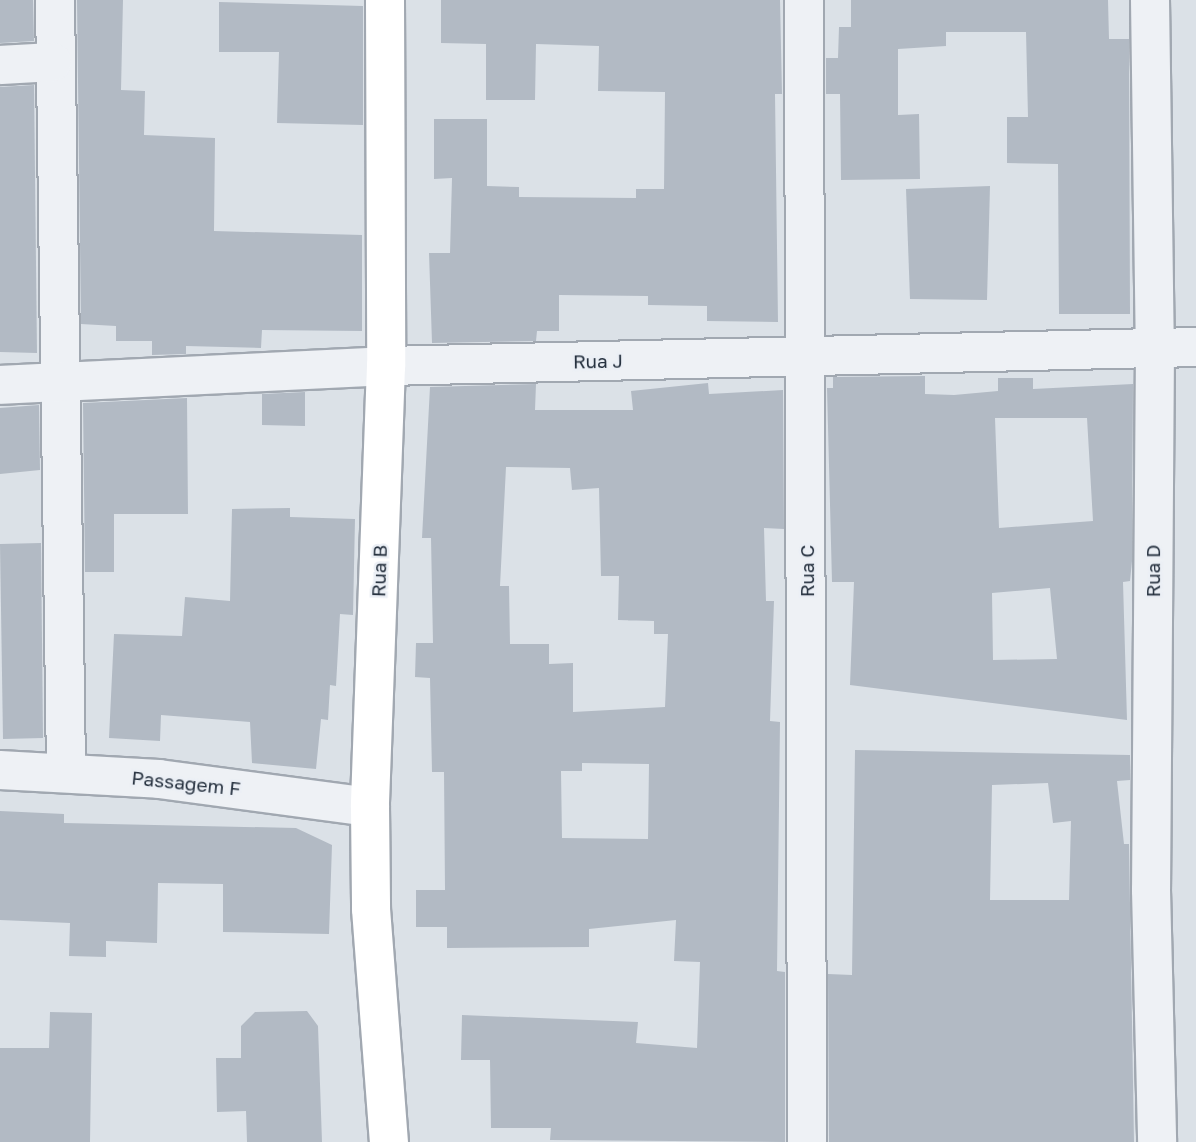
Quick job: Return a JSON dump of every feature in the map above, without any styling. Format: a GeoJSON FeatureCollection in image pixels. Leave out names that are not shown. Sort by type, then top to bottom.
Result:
{"type":"FeatureCollection","features":[{"type":"Feature","properties":{"kind":"street"},"geometry":{"type":"LineString","coordinates":[[55,0],[52,62],[64,385],[66,772]]}},
{"type":"Feature","properties":{"kind":"street","name":"Rua B"},"geometry":{"type":"LineString","coordinates":[[385,0],[386,366],[370,807],[371,909],[389,1142]]}},
{"type":"Feature","properties":{"kind":"street","name":"Rua C"},"geometry":{"type":"LineString","coordinates":[[804,0],[807,1142]]}},
{"type":"Feature","properties":{"kind":"street","name":"Rua D"},"geometry":{"type":"LineString","coordinates":[[1150,0],[1155,349],[1151,890],[1157,1142]]}},
{"type":"Feature","properties":{"kind":"street"},"geometry":{"type":"LineString","coordinates":[[0,65],[52,62]]}},
{"type":"Feature","properties":{"kind":"street","name":"Rua J"},"geometry":{"type":"LineString","coordinates":[[0,385],[64,385],[386,366],[1196,347]]}},
{"type":"Feature","properties":{"kind":"street","name":"Passagem F"},"geometry":{"type":"LineString","coordinates":[[0,770],[159,779],[370,807]]}},
{"type":"Feature","properties":{"kind":"building"},"geometry":{"type":"Polygon","coordinates":[[[0,0],[33,0],[34,41],[0,43],[0,0]]]}},
{"type":"Feature","properties":{"kind":"building"},"geometry":{"type":"Polygon","coordinates":[[[77,0],[123,0],[121,90],[145,91],[144,135],[215,138],[214,231],[362,235],[362,331],[262,330],[261,348],[186,346],[186,354],[152,355],[152,341],[116,341],[116,326],[81,324],[77,0]]]}},
{"type":"Feature","properties":{"kind":"building"},"geometry":{"type":"Polygon","coordinates":[[[441,0],[780,0],[782,94],[775,94],[778,322],[707,321],[707,306],[648,305],[648,296],[559,295],[559,331],[537,331],[536,341],[432,343],[429,253],[450,253],[452,178],[434,179],[434,119],[487,119],[487,186],[519,187],[519,197],[636,198],[636,189],[664,189],[665,92],[598,91],[599,46],[536,44],[535,100],[486,100],[486,44],[441,43],[441,0]]]}},
{"type":"Feature","properties":{"kind":"building"},"geometry":{"type":"Polygon","coordinates":[[[851,0],[1108,0],[1109,39],[1129,39],[1130,314],[1059,314],[1058,164],[1007,163],[1007,117],[1028,117],[1026,32],[946,32],[946,46],[898,49],[898,115],[919,114],[920,179],[841,180],[840,94],[826,94],[826,58],[838,58],[839,27],[851,27],[851,0]]]}},
{"type":"Feature","properties":{"kind":"building"},"geometry":{"type":"Polygon","coordinates":[[[219,2],[363,6],[363,125],[277,123],[279,52],[219,52],[219,2]]]}},
{"type":"Feature","properties":{"kind":"building"},"geometry":{"type":"Polygon","coordinates":[[[34,85],[37,353],[0,352],[0,87],[34,85]]]}},
{"type":"Feature","properties":{"kind":"building"},"geometry":{"type":"Polygon","coordinates":[[[990,186],[987,300],[910,299],[906,189],[990,186]]]}},
{"type":"Feature","properties":{"kind":"building"},"geometry":{"type":"Polygon","coordinates":[[[925,376],[925,394],[954,395],[998,391],[998,378],[1033,378],[1033,389],[1133,384],[1132,561],[1130,581],[1123,582],[1127,720],[850,685],[854,582],[832,582],[827,388],[833,388],[833,377],[925,376]],[[995,418],[999,528],[1093,521],[1087,418],[995,418]],[[1050,588],[992,593],[993,660],[1057,659],[1050,588]]]}},
{"type":"Feature","properties":{"kind":"building"},"geometry":{"type":"Polygon","coordinates":[[[708,383],[709,394],[783,390],[784,529],[764,528],[766,601],[774,601],[770,721],[780,722],[777,971],[785,972],[785,1142],[550,1140],[551,1128],[491,1128],[490,1060],[461,1060],[462,1015],[638,1022],[636,1043],[697,1048],[700,962],[674,961],[676,920],[589,929],[589,947],[447,948],[447,927],[416,927],[416,890],[445,890],[444,772],[432,772],[430,678],[415,677],[416,643],[433,643],[431,538],[422,538],[430,387],[536,384],[535,410],[633,410],[631,391],[708,383]],[[506,467],[500,586],[509,586],[510,644],[549,644],[549,664],[573,663],[573,712],[665,707],[668,634],[654,634],[654,621],[618,620],[619,576],[601,576],[599,488],[572,490],[570,468],[506,467]],[[582,763],[582,771],[561,771],[562,838],[648,839],[649,764],[582,763]]]}},
{"type":"Feature","properties":{"kind":"building"},"geometry":{"type":"Polygon","coordinates":[[[305,392],[305,426],[262,425],[262,394],[305,392]]]}},
{"type":"Feature","properties":{"kind":"building"},"geometry":{"type":"Polygon","coordinates":[[[187,398],[188,514],[114,514],[114,572],[85,572],[83,403],[187,398]]]}},
{"type":"Feature","properties":{"kind":"building"},"geometry":{"type":"Polygon","coordinates":[[[39,405],[40,470],[0,474],[0,408],[39,405]]]}},
{"type":"Feature","properties":{"kind":"building"},"geometry":{"type":"Polygon","coordinates":[[[290,508],[290,517],[355,519],[353,615],[340,614],[336,686],[330,685],[328,720],[321,719],[316,769],[252,763],[250,722],[161,715],[160,741],[109,738],[114,634],[182,636],[185,597],[230,601],[232,509],[290,508]]]}},
{"type":"Feature","properties":{"kind":"building"},"geometry":{"type":"Polygon","coordinates":[[[41,543],[43,738],[3,739],[0,544],[41,543]]]}},
{"type":"Feature","properties":{"kind":"building"},"geometry":{"type":"Polygon","coordinates":[[[855,750],[1130,755],[1130,780],[1117,781],[1124,844],[1129,844],[1134,1142],[829,1142],[828,974],[852,975],[855,750]],[[1048,783],[992,785],[990,900],[1069,900],[1071,821],[1053,823],[1048,783]]]}},
{"type":"Feature","properties":{"kind":"building"},"geometry":{"type":"Polygon","coordinates":[[[0,811],[64,814],[64,823],[296,828],[332,845],[329,934],[223,932],[223,884],[158,883],[157,943],[106,941],[106,957],[69,956],[70,923],[0,920],[0,811]]]}},
{"type":"Feature","properties":{"kind":"building"},"geometry":{"type":"Polygon","coordinates":[[[307,1011],[318,1026],[322,1142],[247,1142],[246,1111],[217,1112],[216,1058],[241,1058],[241,1026],[255,1012],[307,1011]]]}},
{"type":"Feature","properties":{"kind":"building"},"geometry":{"type":"Polygon","coordinates":[[[50,1012],[92,1013],[90,1142],[0,1142],[0,1048],[49,1048],[50,1012]]]}}]}
